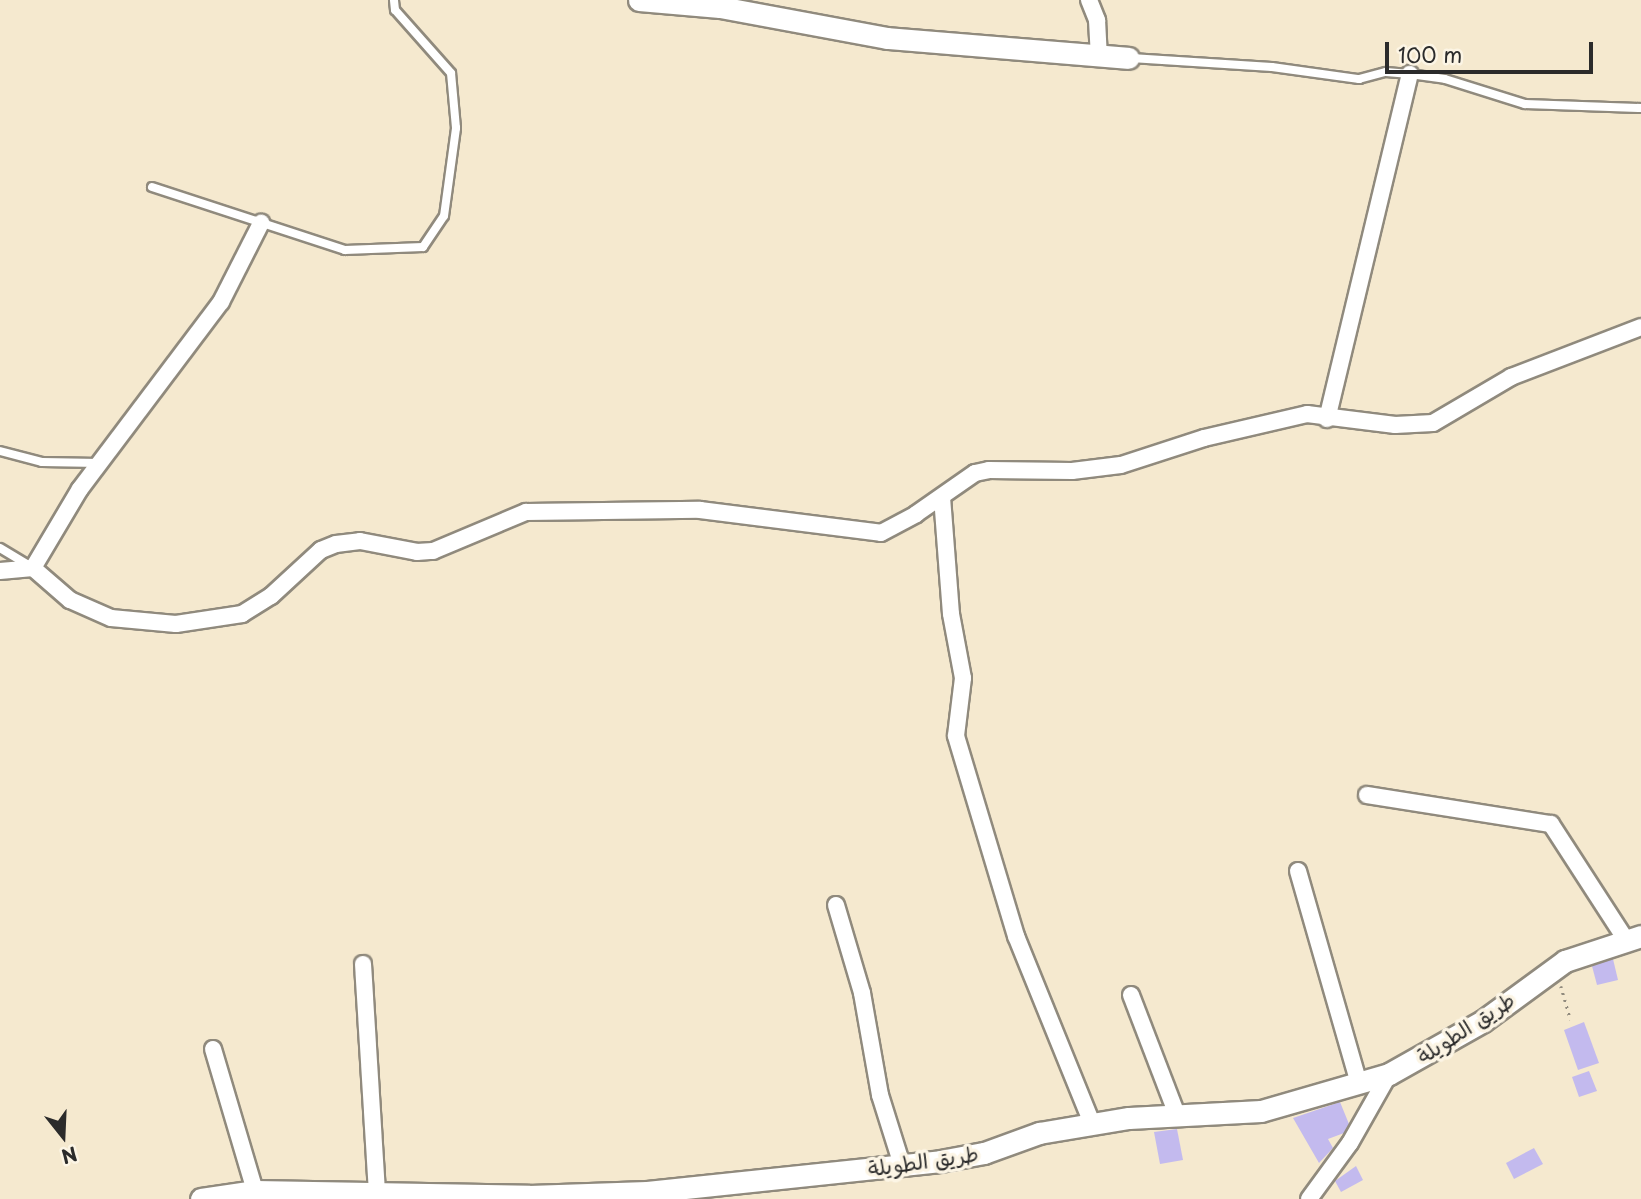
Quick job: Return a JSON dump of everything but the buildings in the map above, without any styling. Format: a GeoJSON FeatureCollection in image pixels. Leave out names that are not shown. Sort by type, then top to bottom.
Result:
{"type":"FeatureCollection","features":[{"type":"Feature","properties":{"kind":"street"},"geometry":{"type":"LineString","coordinates":[[639,0],[720,7],[887,38],[1128,58]]}},
{"type":"Feature","properties":{"kind":"street"},"geometry":{"type":"LineString","coordinates":[[1090,0],[1099,54]]}},
{"type":"Feature","properties":{"kind":"street"},"geometry":{"type":"LineString","coordinates":[[1327,419],[1410,74]]}},
{"type":"Feature","properties":{"kind":"street"},"geometry":{"type":"LineString","coordinates":[[33,568],[80,489],[220,302],[261,223]]}},
{"type":"Feature","properties":{"kind":"street"},"geometry":{"type":"LineString","coordinates":[[0,571],[33,568],[70,600],[111,618],[130,623],[204,622],[260,605],[321,550],[348,542],[433,551],[526,512],[555,509],[700,510],[867,534],[894,527],[982,472],[1099,468],[1307,414],[1327,419],[1395,425],[1433,423],[1511,377],[1641,327]]}},
{"type":"Feature","properties":{"kind":"street"},"geometry":{"type":"LineString","coordinates":[[942,497],[951,614],[962,678],[956,736],[1016,936],[1092,1123]]}},
{"type":"Feature","properties":{"kind":"street"},"geometry":{"type":"LineString","coordinates":[[1367,794],[1551,824],[1633,938]]}},
{"type":"Feature","properties":{"kind":"street"},"geometry":{"type":"LineString","coordinates":[[1298,870],[1359,1084]]}},
{"type":"Feature","properties":{"kind":"street"},"geometry":{"type":"LineString","coordinates":[[836,905],[864,1005],[880,1095],[902,1165]]}},
{"type":"Feature","properties":{"kind":"street","name":"طريق الطويلة"},"geometry":{"type":"LineString","coordinates":[[201,1199],[255,1191],[377,1191],[529,1196],[647,1192],[969,1156],[1039,1133],[1092,1123],[1261,1111],[1389,1074],[1483,1021],[1554,967],[1633,938]]}},
{"type":"Feature","properties":{"kind":"street"},"geometry":{"type":"LineString","coordinates":[[363,964],[377,1191]]}},
{"type":"Feature","properties":{"kind":"street"},"geometry":{"type":"LineString","coordinates":[[1131,995],[1177,1115]]}},
{"type":"Feature","properties":{"kind":"street"},"geometry":{"type":"LineString","coordinates":[[213,1049],[255,1191]]}},
{"type":"Feature","properties":{"kind":"street"},"geometry":{"type":"LineString","coordinates":[[1309,1199],[1350,1143],[1389,1074]]}},
{"type":"Feature","properties":{"kind":"lane"},"geometry":{"type":"LineString","coordinates":[[152,187],[345,250],[423,247],[444,216],[456,128],[451,73],[403,19],[394,0]]}},
{"type":"Feature","properties":{"kind":"lane"},"geometry":{"type":"LineString","coordinates":[[1128,58],[1272,67],[1359,79],[1386,72],[1410,74],[1445,79],[1525,104],[1641,108]]}},
{"type":"Feature","properties":{"kind":"lane"},"geometry":{"type":"LineString","coordinates":[[0,451],[42,462],[102,463]]}},
{"type":"Feature","properties":{"kind":"lane"},"geometry":{"type":"LineString","coordinates":[[0,548],[33,568]]}},
{"type":"Feature","properties":{"kind":"path"},"geometry":{"type":"LineString","coordinates":[[1554,967],[1571,1020]]}}]}
